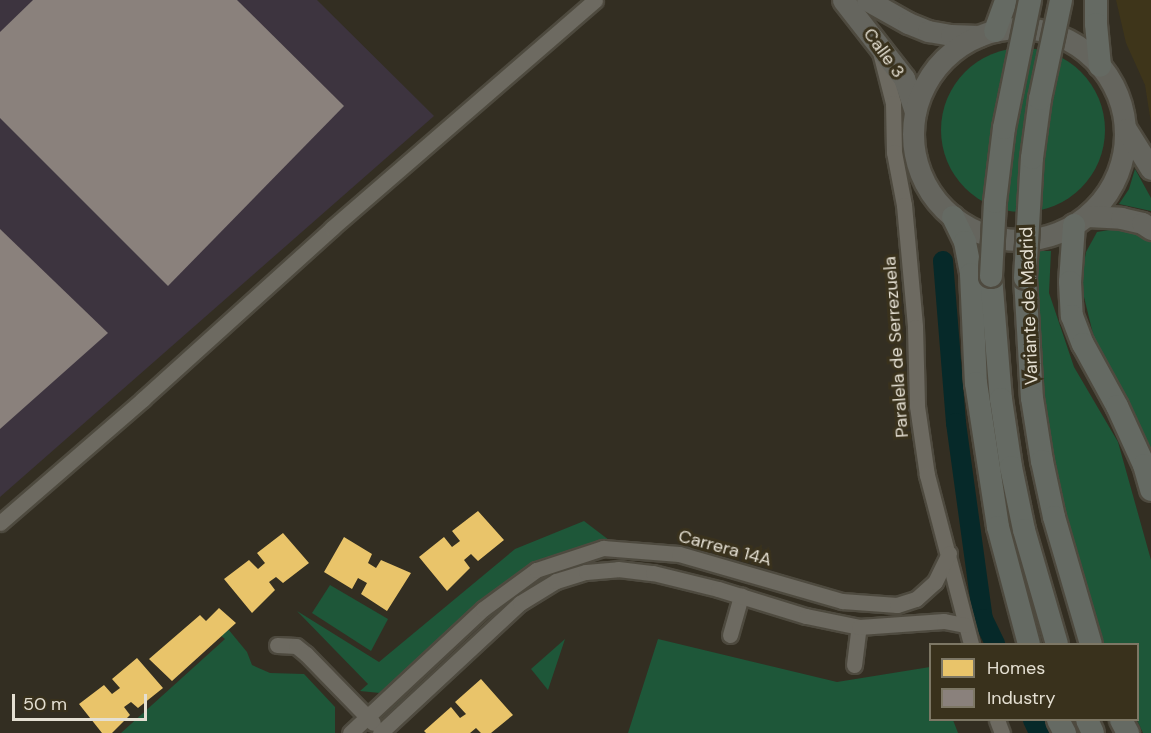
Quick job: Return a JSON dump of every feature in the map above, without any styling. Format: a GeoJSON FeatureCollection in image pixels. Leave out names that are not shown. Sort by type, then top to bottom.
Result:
{"type":"FeatureCollection","features":[{"type":"Feature","properties":{"kind":"main road","name":"Calle 3"},"geometry":{"type":"LineString","coordinates":[[843,0],[904,78],[915,112]]}},
{"type":"Feature","properties":{"kind":"main road","name":"Calle 3"},"geometry":{"type":"LineString","coordinates":[[867,0],[908,23],[928,31],[951,35],[988,34]]}},
{"type":"Feature","properties":{"kind":"main road"},"geometry":{"type":"LineString","coordinates":[[988,34],[1006,0]]}},
{"type":"Feature","properties":{"kind":"main road","name":"Variante de Madrid"},"geometry":{"type":"LineString","coordinates":[[1030,0],[1004,128],[995,202],[991,276],[1002,399],[1011,467],[1024,530],[1056,643]]}},
{"type":"Feature","properties":{"kind":"main road","name":"Variante de Madrid"},"geometry":{"type":"LineString","coordinates":[[1061,0],[1042,89],[1032,158],[1025,278],[1032,398],[1042,461],[1054,517],[1089,643]]}},
{"type":"Feature","properties":{"kind":"main road"},"geometry":{"type":"LineString","coordinates":[[1096,0],[1096,24],[1101,66]]}},
{"type":"Feature","properties":{"kind":"main road"},"geometry":{"type":"LineString","coordinates":[[1151,229],[1142,223],[1121,218],[1081,221],[1045,237],[1012,240],[981,233],[953,218],[939,205],[920,174],[912,134],[915,112],[924,87],[938,66],[957,48],[988,34],[1027,29],[1059,36],[1087,52],[1101,66],[1114,85],[1122,106],[1126,129],[1124,153],[1117,177],[1105,198],[1081,221],[1070,282],[1072,316],[1083,344],[1117,406],[1144,465],[1151,490]]}},
{"type":"Feature","properties":{"kind":"main road"},"geometry":{"type":"LineString","coordinates":[[1126,129],[1151,169]]}},
{"type":"Feature","properties":{"kind":"main road"},"geometry":{"type":"LineString","coordinates":[[953,218],[965,242],[971,274],[976,383],[998,527],[1028,643]]}},
{"type":"Feature","properties":{"kind":"street"},"geometry":{"type":"LineString","coordinates":[[0,523],[143,399],[332,228],[596,0]]}},
{"type":"Feature","properties":{"kind":"street","name":"Paralela de Serrezuela"},"geometry":{"type":"LineString","coordinates":[[878,43],[893,103],[894,152],[907,235],[915,327],[916,406],[927,475],[970,643]]}},
{"type":"Feature","properties":{"kind":"street","name":"Carrera 14A"},"geometry":{"type":"LineString","coordinates":[[350,733],[483,609],[536,570],[603,548],[679,554],[842,601],[897,605],[916,599],[935,582],[949,554]]}},
{"type":"Feature","properties":{"kind":"street"},"geometry":{"type":"LineString","coordinates":[[277,645],[296,646],[306,654],[381,733],[520,603],[556,581],[586,572],[618,569],[653,573],[806,616],[859,627],[944,621],[965,625]]}},
{"type":"Feature","properties":{"kind":"street"},"geometry":{"type":"LineString","coordinates":[[730,634],[741,596]]}},
{"type":"Feature","properties":{"kind":"street"},"geometry":{"type":"LineString","coordinates":[[854,665],[859,627]]}},
{"type":"Feature","properties":{"kind":"shaded area"},"geometry":{"type":"Polygon","coordinates":[[[0,0],[317,0],[434,116],[0,497],[0,0]]]}},
{"type":"Feature","properties":{"kind":"shaded area"},"geometry":{"type":"Polygon","coordinates":[[[1116,0],[1151,0],[1151,123],[1145,85],[1126,43],[1116,0]]]}},
{"type":"Feature","properties":{"kind":"green space"},"geometry":{"type":"Polygon","coordinates":[[[1023,48],[1039,49],[1054,54],[1081,72],[1099,99],[1104,114],[1104,146],[1099,161],[1081,188],[1054,206],[1039,211],[1023,212],[1007,211],[992,206],[965,188],[947,161],[942,146],[941,130],[942,114],[947,99],[965,72],[992,54],[1007,49],[1023,48]]]}},
{"type":"Feature","properties":{"kind":"green space"},"geometry":{"type":"Polygon","coordinates":[[[1135,169],[1151,198],[1151,211],[1119,204],[1129,189],[1135,169]]]}},
{"type":"Feature","properties":{"kind":"green space"},"geometry":{"type":"Polygon","coordinates":[[[1121,228],[1151,237],[1151,457],[1095,342],[1084,297],[1082,274],[1086,252],[1097,232],[1121,228]]]}},
{"type":"Feature","properties":{"kind":"green space"},"geometry":{"type":"Polygon","coordinates":[[[1036,251],[1051,251],[1049,293],[1074,367],[1118,442],[1151,560],[1151,733],[1143,733],[1137,721],[1139,643],[1103,643],[1074,558],[1042,397],[1033,293],[1036,251]]]}},
{"type":"Feature","properties":{"kind":"green space"},"geometry":{"type":"Polygon","coordinates":[[[584,521],[626,553],[550,571],[505,598],[391,710],[380,693],[360,691],[368,684],[297,611],[379,662],[515,549],[584,521]]]}},
{"type":"Feature","properties":{"kind":"green space"},"geometry":{"type":"Polygon","coordinates":[[[330,585],[388,619],[371,651],[312,613],[330,585]]]}},
{"type":"Feature","properties":{"kind":"green space"},"geometry":{"type":"Polygon","coordinates":[[[228,629],[247,652],[252,665],[270,673],[304,674],[335,707],[335,733],[121,733],[225,639],[220,635],[228,629]]]}},
{"type":"Feature","properties":{"kind":"green space"},"geometry":{"type":"Polygon","coordinates":[[[565,639],[548,690],[531,669],[565,639]]]}},
{"type":"Feature","properties":{"kind":"green space"},"geometry":{"type":"Polygon","coordinates":[[[658,639],[837,682],[929,667],[929,721],[953,721],[958,733],[628,733],[658,639]]]}},
{"type":"Feature","properties":{"kind":"building: Homes"},"geometry":{"type":"Polygon","coordinates":[[[478,511],[504,540],[478,561],[471,554],[464,560],[470,568],[447,591],[419,557],[444,537],[452,547],[460,541],[452,531],[478,511]]]}},
{"type":"Feature","properties":{"kind":"building: Homes"},"geometry":{"type":"Polygon","coordinates":[[[283,533],[309,563],[283,583],[276,577],[269,582],[275,590],[252,613],[224,579],[249,560],[258,569],[265,563],[257,553],[283,533]]]}},
{"type":"Feature","properties":{"kind":"building: Homes"},"geometry":{"type":"Polygon","coordinates":[[[344,537],[372,554],[368,563],[376,568],[381,560],[411,573],[387,611],[361,594],[367,583],[358,578],[352,589],[324,572],[344,537]]]}},
{"type":"Feature","properties":{"kind":"building: Homes"},"geometry":{"type":"Polygon","coordinates":[[[219,608],[236,623],[172,681],[149,659],[200,615],[206,621],[219,608]]]}},
{"type":"Feature","properties":{"kind":"building: Homes"},"geometry":{"type":"Polygon","coordinates":[[[137,658],[163,688],[138,708],[131,702],[124,707],[130,715],[112,733],[102,733],[79,704],[104,685],[112,694],[120,688],[112,679],[137,658]]]}},
{"type":"Feature","properties":{"kind":"building: Homes"},"geometry":{"type":"Polygon","coordinates":[[[481,679],[513,715],[491,733],[481,733],[476,728],[470,733],[426,733],[424,731],[451,707],[460,718],[466,714],[455,702],[481,679]]]}},
{"type":"Feature","properties":{"kind":"building: Industry"},"geometry":{"type":"Polygon","coordinates":[[[33,0],[237,0],[344,106],[168,286],[0,118],[0,32],[33,0]]]}},
{"type":"Feature","properties":{"kind":"building: Industry"},"geometry":{"type":"Polygon","coordinates":[[[0,229],[108,333],[0,429],[0,229]]]}},
{"type":"Feature","properties":{"kind":"waterway"},"geometry":{"type":"LineString","coordinates":[[943,261],[956,423],[983,619],[995,643]]}},
{"type":"Feature","properties":{"kind":"waterway"},"geometry":{"type":"LineString","coordinates":[[1033,721],[1039,733]]}}]}
